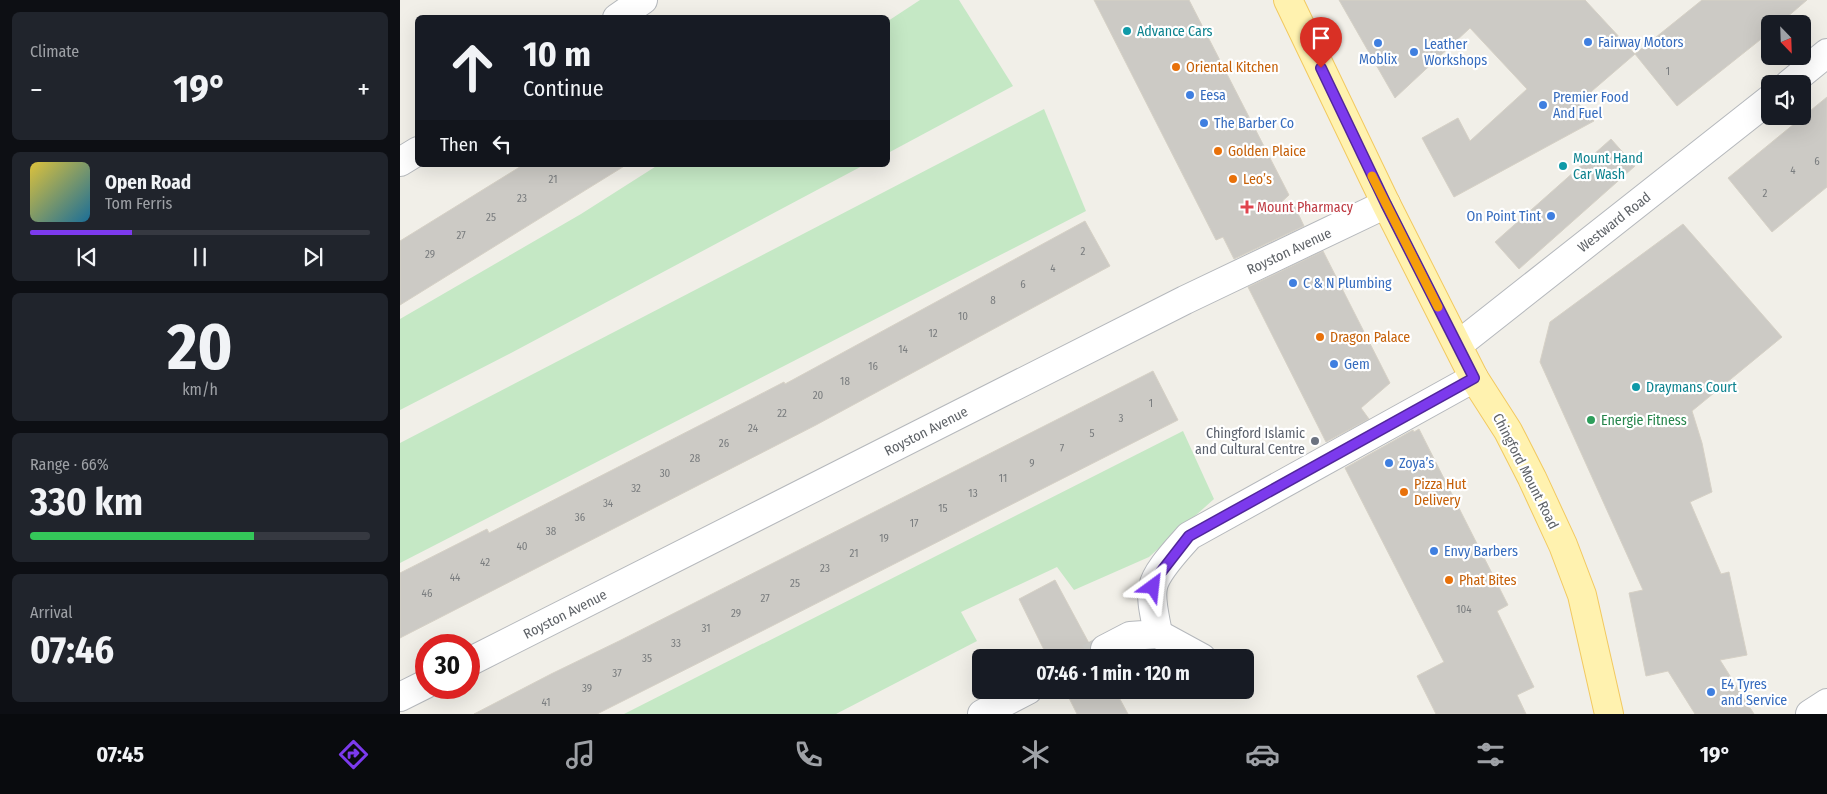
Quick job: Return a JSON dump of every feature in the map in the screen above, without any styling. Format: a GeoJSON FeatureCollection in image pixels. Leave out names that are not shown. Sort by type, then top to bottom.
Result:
{"type":"FeatureCollection","features":[{"type":"Feature","properties":{"kind":"main road","name":"Chingford Mount Road"},"geometry":{"type":"LineString","coordinates":[[1288,0],[1386,204],[1474,378],[1508,431],[1563,545],[1582,595],[1609,714]]}},
{"type":"Feature","properties":{"kind":"street"},"geometry":{"type":"LineString","coordinates":[[621,15],[643,0]]}},
{"type":"Feature","properties":{"kind":"street"},"geometry":{"type":"LineString","coordinates":[[1800,75],[1827,53]]}},
{"type":"Feature","properties":{"kind":"street","name":"Westward Road"},"geometry":{"type":"LineString","coordinates":[[1458,345],[1761,106]]}},
{"type":"Feature","properties":{"kind":"street"},"geometry":{"type":"LineString","coordinates":[[400,162],[415,153]]}},
{"type":"Feature","properties":{"kind":"street","name":"Royston Avenue"},"geometry":{"type":"LineString","coordinates":[[480,656],[1185,300],[1386,204]]}},
{"type":"Feature","properties":{"kind":"street"},"geometry":{"type":"LineString","coordinates":[[1158,634],[1153,587],[1158,576],[1189,536],[1474,378]]}},
{"type":"Feature","properties":{"kind":"street"},"geometry":{"type":"LineString","coordinates":[[1105,649],[1130,636],[1158,634],[1186,649]]}},
{"type":"Feature","properties":{"kind":"street"},"geometry":{"type":"LineString","coordinates":[[400,697],[415,690]]}},
{"type":"Feature","properties":{"kind":"street"},"geometry":{"type":"LineString","coordinates":[[982,714],[1011,699]]}},
{"type":"Feature","properties":{"kind":"street"},"geometry":{"type":"LineString","coordinates":[[1810,714],[1827,703]]}},
{"type":"Feature","properties":{"kind":"green space"},"geometry":{"type":"Polygon","coordinates":[[[920,0],[959,0],[1013,86],[890,152],[890,20],[920,0]]]}},
{"type":"Feature","properties":{"kind":"green space"},"geometry":{"type":"Polygon","coordinates":[[[1044,109],[1086,211],[400,563],[400,443],[1044,109]]]}},
{"type":"Feature","properties":{"kind":"green space"},"geometry":{"type":"Polygon","coordinates":[[[655,167],[860,167],[400,410],[400,319],[581,214],[655,167]]]}},
{"type":"Feature","properties":{"kind":"green space"},"geometry":{"type":"Polygon","coordinates":[[[1183,431],[1214,499],[1149,557],[1074,590],[1057,567],[961,612],[977,641],[836,714],[624,714],[1183,431]]]}},
{"type":"Feature","properties":{"kind":"building"},"geometry":{"type":"Polygon","coordinates":[[[1094,0],[1189,0],[1289,195],[1273,210],[1276,215],[1294,205],[1304,226],[1234,259],[1223,237],[1216,240],[1094,0]]]}},
{"type":"Feature","properties":{"kind":"building"},"geometry":{"type":"Polygon","coordinates":[[[1339,0],[1585,0],[1635,54],[1578,103],[1594,121],[1454,197],[1422,138],[1458,118],[1470,141],[1527,89],[1470,28],[1395,98],[1339,0]]]}},
{"type":"Feature","properties":{"kind":"building"},"geometry":{"type":"Polygon","coordinates":[[[1702,0],[1807,0],[1790,15],[1761,15],[1761,39],[1677,106],[1635,54],[1702,0]]]}},
{"type":"Feature","properties":{"kind":"building"},"geometry":{"type":"Polygon","coordinates":[[[1827,97],[1827,187],[1772,232],[1728,178],[1793,125],[1811,125],[1811,110],[1827,97]]]}},
{"type":"Feature","properties":{"kind":"building","name":"On Point Tint"},"geometry":{"type":"Polygon","coordinates":[[[1611,139],[1635,166],[1519,269],[1495,242],[1611,139]]]}},
{"type":"Feature","properties":{"kind":"building"},"geometry":{"type":"Polygon","coordinates":[[[520,167],[623,167],[400,305],[400,241],[520,167]]]}},
{"type":"Feature","properties":{"kind":"building"},"geometry":{"type":"Polygon","coordinates":[[[1085,221],[1110,266],[816,425],[400,638],[400,573],[487,529],[489,533],[784,382],[785,384],[1085,221]]]}},
{"type":"Feature","properties":{"kind":"building","name":"Draymans Court"},"geometry":{"type":"Polygon","coordinates":[[[1683,224],[1782,337],[1692,411],[1702,443],[1712,492],[1690,502],[1721,574],[1729,572],[1747,655],[1720,660],[1754,714],[1695,714],[1668,671],[1646,676],[1629,593],[1643,590],[1540,362],[1550,322],[1683,224]]]}},
{"type":"Feature","properties":{"kind":"building"},"geometry":{"type":"Polygon","coordinates":[[[1323,251],[1390,383],[1361,408],[1369,419],[1326,442],[1248,287],[1323,251]]]}},
{"type":"Feature","properties":{"kind":"building"},"geometry":{"type":"Polygon","coordinates":[[[1153,371],[1178,420],[762,631],[597,714],[474,714],[551,674],[1153,371]]]}},
{"type":"Feature","properties":{"kind":"building"},"geometry":{"type":"Polygon","coordinates":[[[1419,429],[1508,605],[1497,611],[1534,687],[1517,695],[1526,714],[1436,714],[1417,676],[1444,662],[1345,468],[1413,430],[1414,432],[1419,429]]]}},
{"type":"Feature","properties":{"kind":"building"},"geometry":{"type":"Polygon","coordinates":[[[1055,580],[1090,645],[1089,649],[1044,649],[1019,599],[1055,580]]]}},
{"type":"Feature","properties":{"kind":"building"},"geometry":{"type":"Polygon","coordinates":[[[1070,699],[1120,699],[1128,714],[1077,714],[1070,699]]]}},
{"type":"Feature","properties":{"kind":"slow traffic"},"geometry":{"type":"LineString","coordinates":[[1372,176],[1438,307]]}},
{"type":"Feature","properties":{"kind":"place","name":"Advance Cars"},"geometry":{"type":"Point","coordinates":[1127,31]}},
{"type":"Feature","properties":{"kind":"place","name":"Fairway Motors"},"geometry":{"type":"Point","coordinates":[1588,42]}},
{"type":"Feature","properties":{"kind":"place","name":"Moblix"},"geometry":{"type":"Point","coordinates":[1378,43]}},
{"type":"Feature","properties":{"kind":"place","name":"Leather Workshops"},"geometry":{"type":"Point","coordinates":[1414,52]}},
{"type":"Feature","properties":{"kind":"place","name":"Oriental Kitchen"},"geometry":{"type":"Point","coordinates":[1176,67]}},
{"type":"Feature","properties":{"kind":"place","name":"Eesa"},"geometry":{"type":"Point","coordinates":[1190,95]}},
{"type":"Feature","properties":{"kind":"place","name":"Premier Food And Fuel"},"geometry":{"type":"Point","coordinates":[1543,105]}},
{"type":"Feature","properties":{"kind":"place","name":"The Barber Co"},"geometry":{"type":"Point","coordinates":[1204,123]}},
{"type":"Feature","properties":{"kind":"place","name":"Golden Plaice"},"geometry":{"type":"Point","coordinates":[1218,151]}},
{"type":"Feature","properties":{"kind":"place","name":"Mount Hand Car Wash"},"geometry":{"type":"Point","coordinates":[1563,166]}},
{"type":"Feature","properties":{"kind":"place","name":"Leo’s"},"geometry":{"type":"Point","coordinates":[1233,179]}},
{"type":"Feature","properties":{"kind":"place","name":"Mount Pharmacy"},"geometry":{"type":"Point","coordinates":[1247,207]}},
{"type":"Feature","properties":{"kind":"place","name":"On Point Tint"},"geometry":{"type":"Point","coordinates":[1551,216]}},
{"type":"Feature","properties":{"kind":"place","name":"C & N Plumbing"},"geometry":{"type":"Point","coordinates":[1293,283]}},
{"type":"Feature","properties":{"kind":"place","name":"Dragon Palace"},"geometry":{"type":"Point","coordinates":[1320,337]}},
{"type":"Feature","properties":{"kind":"place","name":"Gem"},"geometry":{"type":"Point","coordinates":[1334,364]}},
{"type":"Feature","properties":{"kind":"place","name":"Draymans Court"},"geometry":{"type":"Point","coordinates":[1636,387]}},
{"type":"Feature","properties":{"kind":"place","name":"Energie Fitness"},"geometry":{"type":"Point","coordinates":[1591,420]}},
{"type":"Feature","properties":{"kind":"place","name":"Chingford Islamic and Cultural Centre"},"geometry":{"type":"Point","coordinates":[1315,441]}},
{"type":"Feature","properties":{"kind":"place","name":"Zoya’s"},"geometry":{"type":"Point","coordinates":[1389,463]}},
{"type":"Feature","properties":{"kind":"place","name":"Pizza Hut Delivery"},"geometry":{"type":"Point","coordinates":[1404,492]}},
{"type":"Feature","properties":{"kind":"place","name":"Envy Barbers"},"geometry":{"type":"Point","coordinates":[1434,551]}},
{"type":"Feature","properties":{"kind":"place","name":"Phat Bites"},"geometry":{"type":"Point","coordinates":[1449,580]}},
{"type":"Feature","properties":{"kind":"place","name":"E4 Tyres and Service"},"geometry":{"type":"Point","coordinates":[1711,692]}},
{"type":"Feature","properties":{"kind":"route"},"geometry":{"type":"LineString","coordinates":[[1153,587],[1158,576],[1189,536],[1474,378],[1386,204],[1321,68]]}}]}
